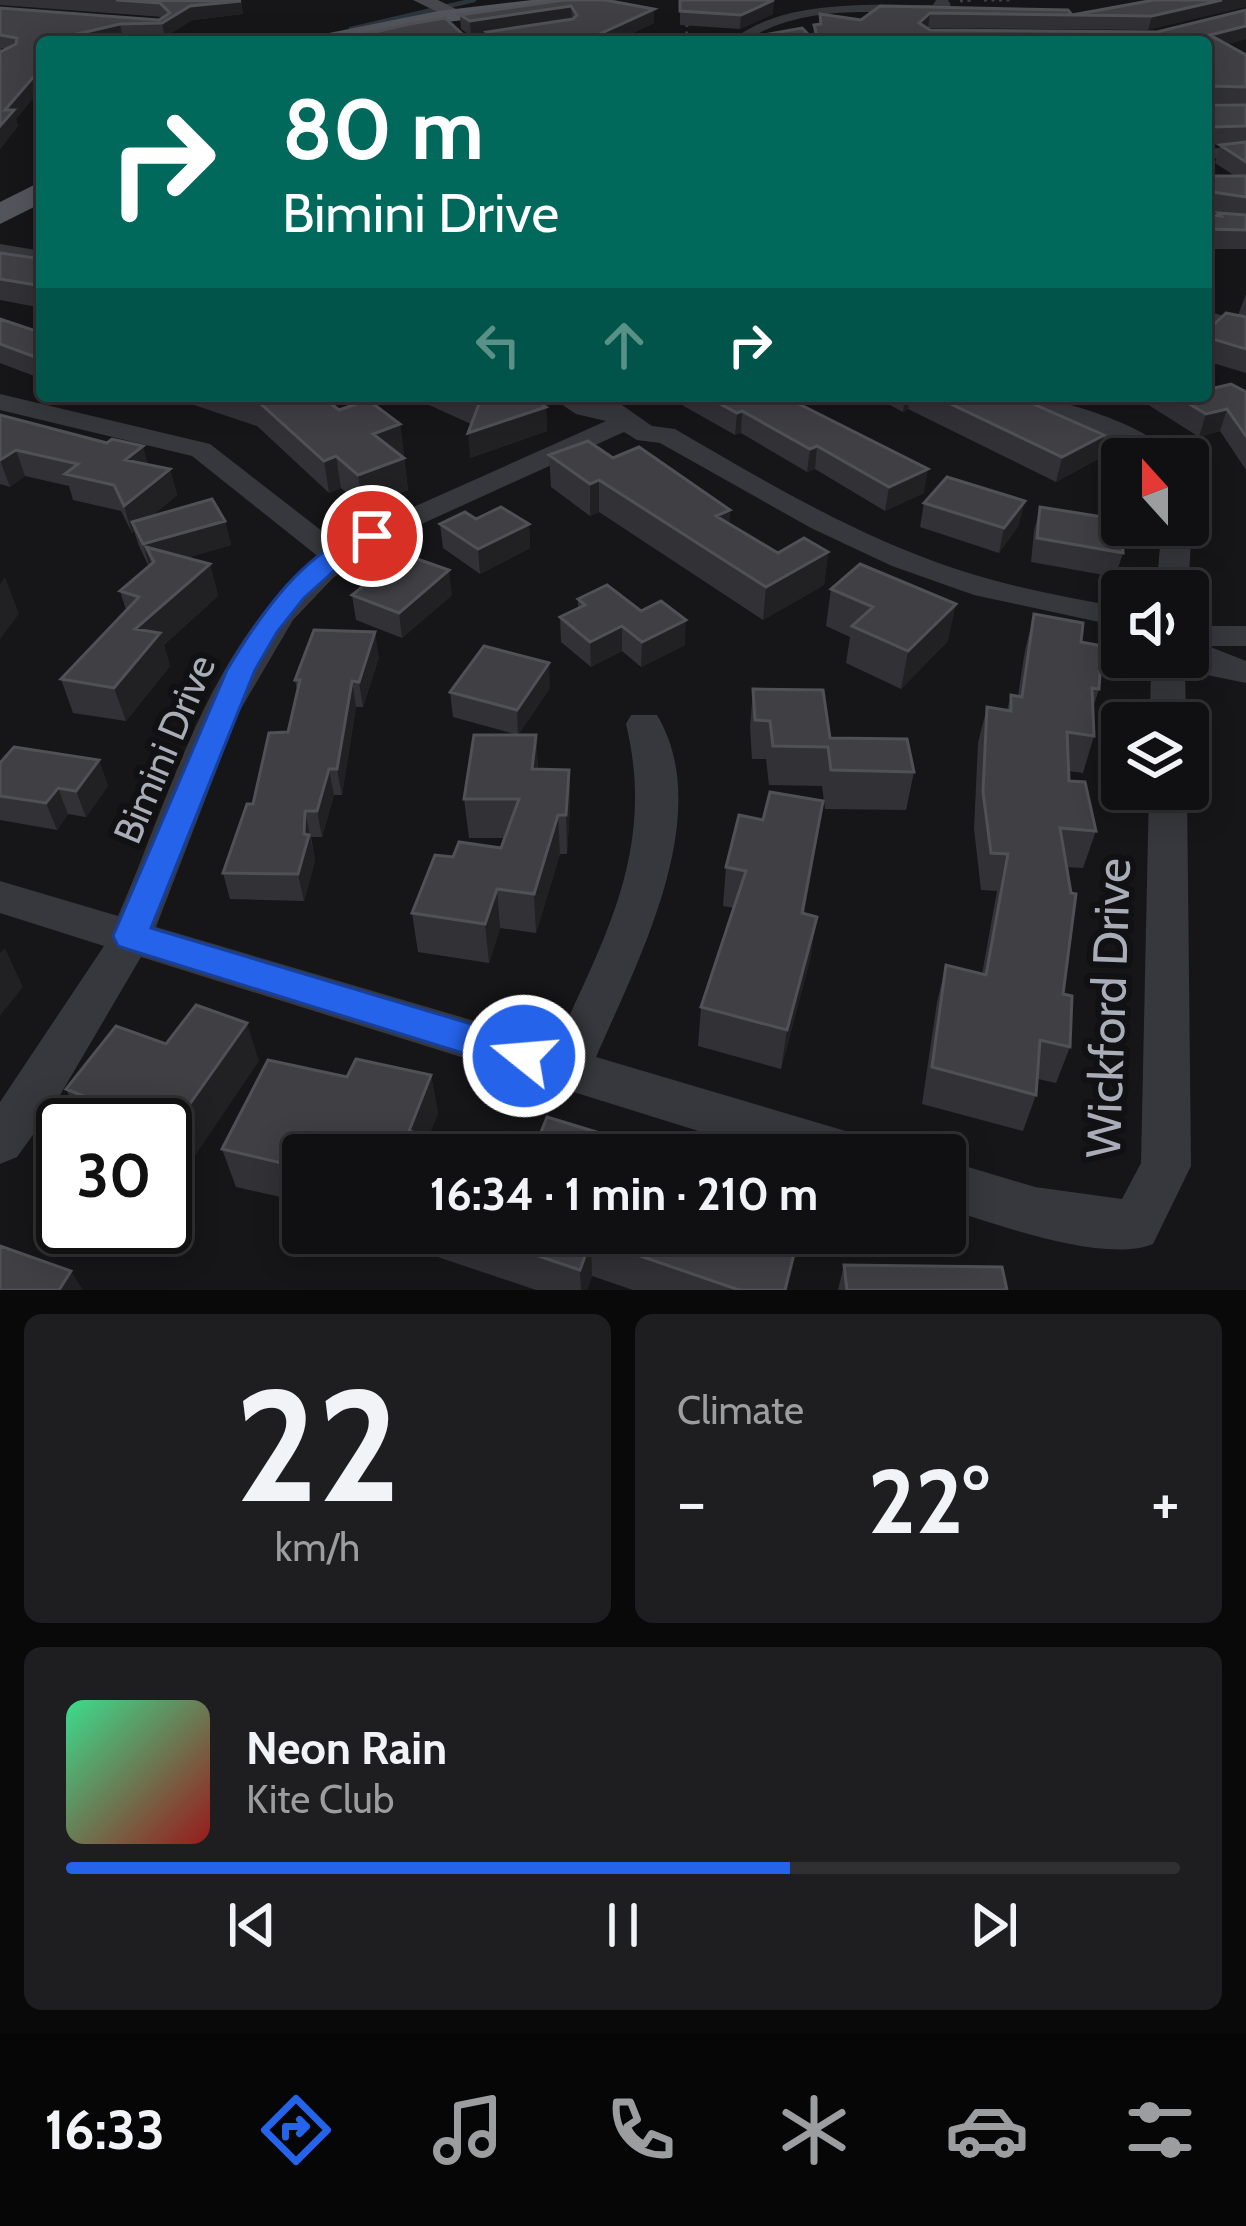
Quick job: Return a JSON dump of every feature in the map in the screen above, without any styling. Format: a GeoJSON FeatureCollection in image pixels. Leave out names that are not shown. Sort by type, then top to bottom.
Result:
{"type":"FeatureCollection","features":[{"type":"Feature","properties":{"kind":"main road"},"geometry":{"type":"LineString","coordinates":[[422,0],[457,14]]}},
{"type":"Feature","properties":{"kind":"main road"},"geometry":{"type":"LineString","coordinates":[[349,36],[457,14],[586,0]]}},
{"type":"Feature","properties":{"kind":"main road"},"geometry":{"type":"LineString","coordinates":[[0,215],[36,194]]}},
{"type":"Feature","properties":{"kind":"street"},"geometry":{"type":"LineString","coordinates":[[751,36],[749,33],[773,20],[823,12],[934,9],[945,5],[942,0]]}},
{"type":"Feature","properties":{"kind":"street"},"geometry":{"type":"LineString","coordinates":[[505,36],[548,29]]}},
{"type":"Feature","properties":{"kind":"street"},"geometry":{"type":"LineString","coordinates":[[1212,154],[1246,151]]}},
{"type":"Feature","properties":{"kind":"street"},"geometry":{"type":"LineString","coordinates":[[0,239],[36,245]]}},
{"type":"Feature","properties":{"kind":"street"},"geometry":{"type":"LineString","coordinates":[[0,250],[36,256]]}},
{"type":"Feature","properties":{"kind":"street"},"geometry":{"type":"LineString","coordinates":[[1212,320],[1246,328]]}},
{"type":"Feature","properties":{"kind":"street"},"geometry":{"type":"LineString","coordinates":[[0,402],[201,450],[336,556]]}},
{"type":"Feature","properties":{"kind":"street"},"geometry":{"type":"LineString","coordinates":[[572,402],[665,435],[830,523],[938,572],[983,587],[1101,612]]}},
{"type":"Feature","properties":{"kind":"street"},"geometry":{"type":"LineString","coordinates":[[1042,402],[1128,438]]}},
{"type":"Feature","properties":{"kind":"street"},"geometry":{"type":"LineString","coordinates":[[617,415],[643,440],[763,512],[910,581],[1021,617],[1101,634]]}},
{"type":"Feature","properties":{"kind":"street","name":"Bimini Drive"},"geometry":{"type":"LineString","coordinates":[[0,1141],[75,1030],[130,936],[241,670],[265,628],[295,592],[336,556],[617,415]]}},
{"type":"Feature","properties":{"kind":"street"},"geometry":{"type":"LineString","coordinates":[[1209,636],[1246,636]]}},
{"type":"Feature","properties":{"kind":"street"},"geometry":{"type":"LineString","coordinates":[[1209,661],[1246,672]]}},
{"type":"Feature","properties":{"kind":"street"},"geometry":{"type":"LineString","coordinates":[[568,1069],[654,866],[662,809],[657,758],[644,724]]}},
{"type":"Feature","properties":{"kind":"street","name":"Wickford Drive"},"geometry":{"type":"LineString","coordinates":[[966,1191],[1035,1212],[1135,1226],[1166,1166],[1168,810]]}},
{"type":"Feature","properties":{"kind":"street"},"geometry":{"type":"LineString","coordinates":[[0,897],[780,1134]]}},
{"type":"Feature","properties":{"kind":"path"},"geometry":{"type":"LineString","coordinates":[[984,0],[1012,0]]}},
{"type":"Feature","properties":{"kind":"building"},"geometry":{"type":"Polygon","coordinates":[[[116,0],[241,1],[190,6],[162,23],[36,36],[36,74],[5,110],[14,110],[0,126],[0,52],[16,44],[17,38],[0,35],[0,8],[159,20],[170,13],[160,3],[116,0]]]}},
{"type":"Feature","properties":{"kind":"building"},"geometry":{"type":"Polygon","coordinates":[[[564,0],[605,0],[654,9],[595,36],[494,36],[487,32],[573,19],[577,15],[571,6],[470,21],[460,15],[564,0]]]}},
{"type":"Feature","properties":{"kind":"building"},"geometry":{"type":"Polygon","coordinates":[[[680,0],[774,0],[741,15],[680,11],[680,0]]]}},
{"type":"Feature","properties":{"kind":"building"},"geometry":{"type":"Polygon","coordinates":[[[1154,0],[1222,0],[1152,16],[1072,15],[1154,0]]]}},
{"type":"Feature","properties":{"kind":"building"},"geometry":{"type":"Polygon","coordinates":[[[880,6],[1068,10],[1072,15],[930,13],[919,23],[930,30],[1157,32],[1246,10],[1246,26],[1212,36],[817,36],[814,25],[821,24],[820,14],[861,20],[880,6]]]}},
{"type":"Feature","properties":{"kind":"building"},"geometry":{"type":"Polygon","coordinates":[[[445,18],[464,36],[357,36],[445,18]]]}},
{"type":"Feature","properties":{"kind":"building"},"geometry":{"type":"Polygon","coordinates":[[[802,28],[810,36],[758,36],[802,28]]]}},
{"type":"Feature","properties":{"kind":"building"},"geometry":{"type":"Polygon","coordinates":[[[1212,36],[1246,55],[1246,87],[1212,86],[1212,36]]]}},
{"type":"Feature","properties":{"kind":"building"},"geometry":{"type":"Polygon","coordinates":[[[1212,105],[1246,105],[1246,126],[1212,127],[1212,105]]]}},
{"type":"Feature","properties":{"kind":"building"},"geometry":{"type":"Polygon","coordinates":[[[1246,142],[1246,162],[1220,145],[1246,142]]]}},
{"type":"Feature","properties":{"kind":"building"},"geometry":{"type":"Polygon","coordinates":[[[1212,176],[1246,176],[1246,197],[1212,192],[1212,176]]]}},
{"type":"Feature","properties":{"kind":"building"},"geometry":{"type":"Polygon","coordinates":[[[1218,213],[1246,215],[1246,230],[1212,229],[1212,215],[1221,216],[1218,213]]]}},
{"type":"Feature","properties":{"kind":"building"},"geometry":{"type":"Polygon","coordinates":[[[0,253],[36,258],[36,285],[0,279],[0,253]]]}},
{"type":"Feature","properties":{"kind":"building"},"geometry":{"type":"Polygon","coordinates":[[[1226,313],[1246,317],[1246,349],[1212,339],[1212,326],[1226,313]]]}},
{"type":"Feature","properties":{"kind":"building"},"geometry":{"type":"Polygon","coordinates":[[[0,319],[36,331],[36,357],[0,344],[0,319]]]}},
{"type":"Feature","properties":{"kind":"building"},"geometry":{"type":"Polygon","coordinates":[[[1231,384],[1246,392],[1246,436],[1227,409],[1206,414],[1186,402],[1212,402],[1212,389],[1231,384]]]}},
{"type":"Feature","properties":{"kind":"building"},"geometry":{"type":"Polygon","coordinates":[[[259,402],[329,402],[339,410],[371,402],[400,424],[373,434],[404,458],[358,475],[336,456],[324,461],[259,402]]]}},
{"type":"Feature","properties":{"kind":"building"},"geometry":{"type":"Polygon","coordinates":[[[475,402],[538,402],[546,407],[468,433],[479,404],[475,402]]]}},
{"type":"Feature","properties":{"kind":"building"},"geometry":{"type":"Polygon","coordinates":[[[717,402],[795,402],[928,469],[889,487],[817,446],[810,449],[742,411],[717,402]]]}},
{"type":"Feature","properties":{"kind":"building"},"geometry":{"type":"Polygon","coordinates":[[[947,402],[1029,402],[1104,435],[1062,457],[947,402]]]}},
{"type":"Feature","properties":{"kind":"building"},"geometry":{"type":"Polygon","coordinates":[[[0,415],[107,443],[112,439],[143,446],[125,460],[170,469],[124,506],[114,485],[65,474],[78,464],[16,450],[0,460],[0,415]]]}},
{"type":"Feature","properties":{"kind":"building"},"geometry":{"type":"Polygon","coordinates":[[[588,441],[613,458],[639,447],[730,510],[716,516],[778,553],[804,538],[828,552],[766,587],[599,480],[590,484],[549,455],[588,441]]]}},
{"type":"Feature","properties":{"kind":"building"},"geometry":{"type":"Polygon","coordinates":[[[947,477],[1025,501],[1004,528],[924,503],[947,477]]]}},
{"type":"Feature","properties":{"kind":"building"},"geometry":{"type":"Polygon","coordinates":[[[212,499],[225,521],[143,544],[132,522],[212,499]]]}},
{"type":"Feature","properties":{"kind":"building"},"geometry":{"type":"Polygon","coordinates":[[[501,507],[529,524],[478,549],[440,524],[465,512],[476,519],[501,507]]]}},
{"type":"Feature","properties":{"kind":"building"},"geometry":{"type":"Polygon","coordinates":[[[1040,507],[1101,517],[1101,546],[1123,546],[1123,553],[1037,538],[1040,507]]]}},
{"type":"Feature","properties":{"kind":"building"},"geometry":{"type":"Polygon","coordinates":[[[146,547],[210,564],[135,629],[160,633],[114,688],[61,679],[139,597],[120,591],[154,562],[146,547]]]}},
{"type":"Feature","properties":{"kind":"building"},"geometry":{"type":"Polygon","coordinates":[[[403,554],[449,570],[399,613],[352,595],[403,554]]]}},
{"type":"Feature","properties":{"kind":"building"},"geometry":{"type":"Polygon","coordinates":[[[860,564],[956,604],[908,651],[852,626],[873,607],[831,589],[860,564]]]}},
{"type":"Feature","properties":{"kind":"building"},"geometry":{"type":"Polygon","coordinates":[[[607,585],[641,611],[661,601],[686,620],[642,642],[622,626],[590,642],[560,617],[585,605],[578,599],[607,585]]]}},
{"type":"Feature","properties":{"kind":"building"},"geometry":{"type":"Polygon","coordinates":[[[1034,614],[1083,623],[1081,642],[1101,646],[1099,689],[1092,688],[1094,736],[1067,732],[1069,781],[1085,782],[1096,831],[1060,828],[1071,893],[1076,894],[1063,994],[1072,996],[1070,1047],[1040,1040],[1036,1095],[932,1067],[946,965],[986,975],[1008,854],[991,853],[983,792],[987,707],[1011,711],[1011,695],[1022,697],[1034,614]]]}},
{"type":"Feature","properties":{"kind":"building"},"geometry":{"type":"Polygon","coordinates":[[[314,630],[375,632],[359,682],[352,681],[337,769],[329,769],[317,811],[305,811],[304,834],[309,835],[298,874],[223,873],[247,804],[253,804],[269,733],[288,732],[300,680],[295,680],[314,630]]]}},
{"type":"Feature","properties":{"kind":"building"},"geometry":{"type":"Polygon","coordinates":[[[484,646],[549,663],[517,710],[450,692],[484,646]]]}},
{"type":"Feature","properties":{"kind":"building"},"geometry":{"type":"Polygon","coordinates":[[[753,689],[823,690],[830,738],[907,739],[914,772],[831,770],[828,747],[773,746],[770,721],[755,720],[753,689]]]}},
{"type":"Feature","properties":{"kind":"building"},"geometry":{"type":"Polygon","coordinates":[[[474,735],[536,735],[532,769],[569,770],[566,815],[558,815],[534,894],[497,889],[485,924],[412,913],[435,855],[453,857],[459,842],[501,848],[519,799],[464,799],[474,735]]]}},
{"type":"Feature","properties":{"kind":"building"},"geometry":{"type":"Polygon","coordinates":[[[14,747],[99,760],[76,791],[58,788],[46,803],[0,796],[0,763],[14,747]]]}},
{"type":"Feature","properties":{"kind":"building"},"geometry":{"type":"Polygon","coordinates":[[[770,792],[823,801],[802,913],[817,917],[787,1030],[701,1007],[746,871],[726,867],[739,815],[763,820],[770,792]]]}},
{"type":"Feature","properties":{"kind":"building"},"geometry":{"type":"Polygon","coordinates":[[[196,1005],[247,1023],[192,1101],[88,1098],[66,1089],[116,1026],[166,1044],[196,1005]]]}},
{"type":"Feature","properties":{"kind":"building"},"geometry":{"type":"Polygon","coordinates":[[[356,1059],[431,1075],[409,1131],[418,1134],[282,1134],[282,1163],[222,1149],[268,1060],[347,1077],[356,1059]]]}},
{"type":"Feature","properties":{"kind":"building"},"geometry":{"type":"Polygon","coordinates":[[[547,1117],[603,1134],[540,1134],[547,1117]]]}},
{"type":"Feature","properties":{"kind":"building"},"geometry":{"type":"Polygon","coordinates":[[[0,1246],[71,1271],[59,1290],[0,1290],[0,1246]]]}},
{"type":"Feature","properties":{"kind":"building"},"geometry":{"type":"Polygon","coordinates":[[[532,1254],[586,1254],[580,1270],[532,1254]]]}},
{"type":"Feature","properties":{"kind":"building"},"geometry":{"type":"Polygon","coordinates":[[[635,1254],[794,1254],[785,1290],[739,1290],[635,1254]]]}},
{"type":"Feature","properties":{"kind":"building"},"geometry":{"type":"Polygon","coordinates":[[[844,1265],[1002,1267],[1007,1290],[847,1290],[844,1265]]]}},
{"type":"Feature","properties":{"kind":"waterway"},"geometry":{"type":"LineString","coordinates":[[351,29],[474,0]]}},
{"type":"Feature","properties":{"kind":"route"},"geometry":{"type":"LineString","coordinates":[[372,536],[336,556],[295,592],[265,628],[241,670],[130,936],[524,1056]]}}]}
